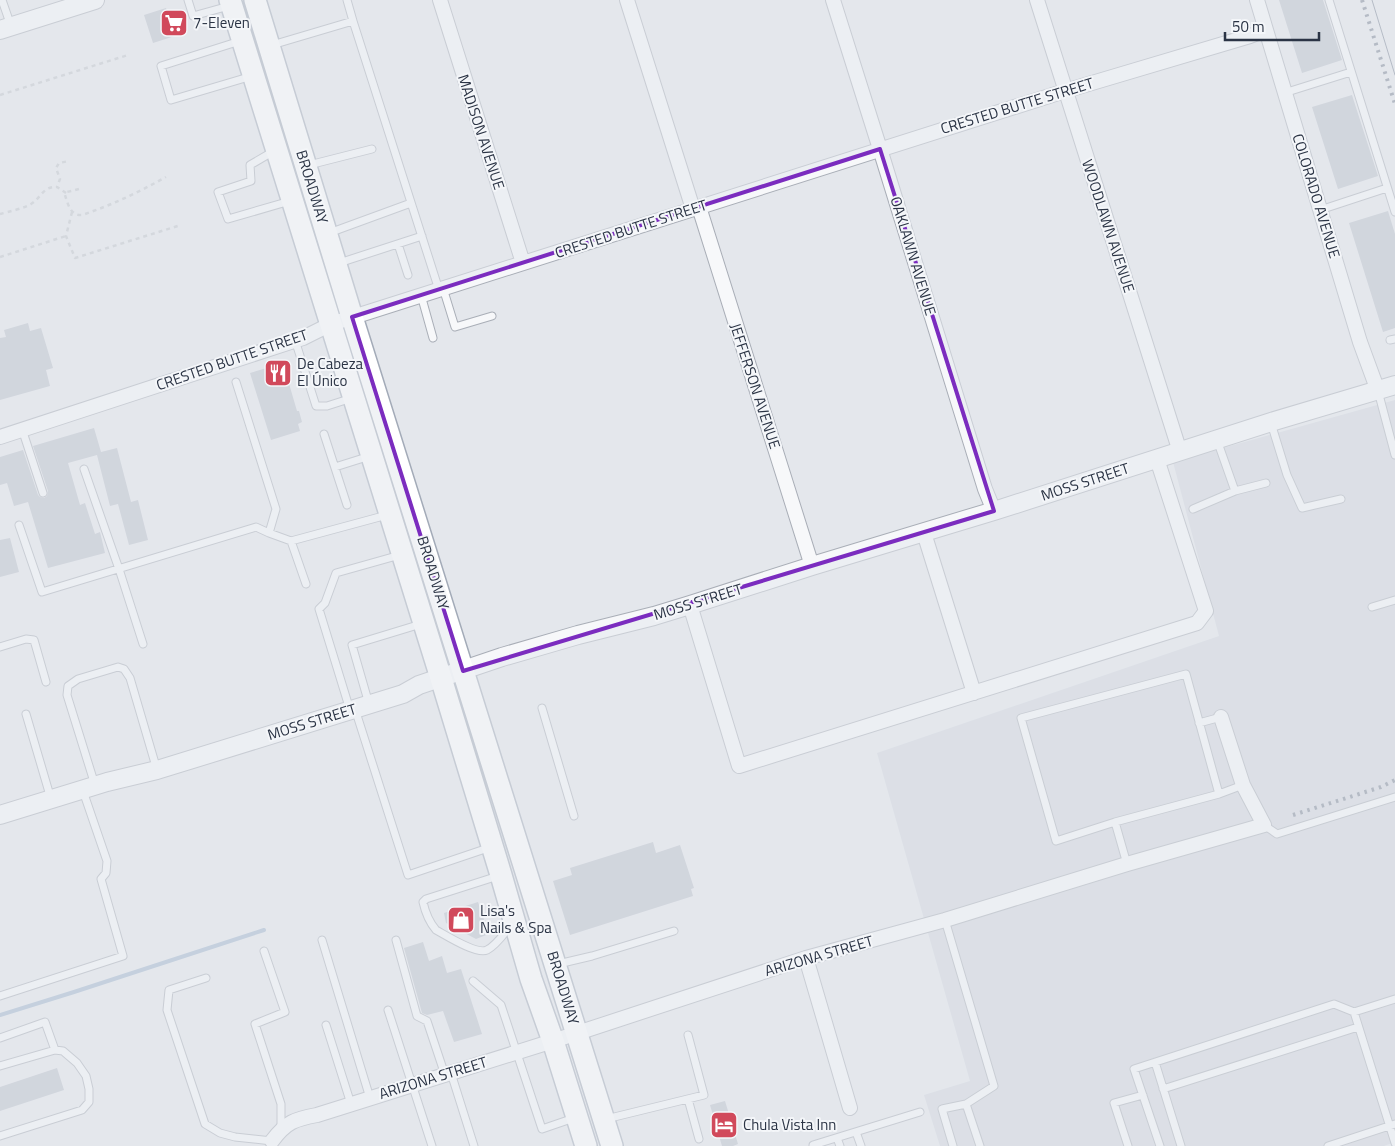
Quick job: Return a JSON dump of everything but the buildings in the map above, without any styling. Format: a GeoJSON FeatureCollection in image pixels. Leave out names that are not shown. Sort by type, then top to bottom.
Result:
{"type":"FeatureCollection","features":[{"type":"Feature","properties":{"kind":"main road","name":"BROADWAY"},"geometry":{"type":"LineString","coordinates":[[255,0],[352,317],[612,1146]]}},
{"type":"Feature","properties":{"kind":"main road","name":"BROADWAY"},"geometry":{"type":"LineString","coordinates":[[231,2],[441,678],[531,979],[553,1041],[586,1146]]}},
{"type":"Feature","properties":{"kind":"street"},"geometry":{"type":"LineString","coordinates":[[5,28],[95,0]]}},
{"type":"Feature","properties":{"kind":"street","name":"MADISON AVENUE"},"geometry":{"type":"LineString","coordinates":[[440,0],[523,263]]}},
{"type":"Feature","properties":{"kind":"street","name":"JEFFERSON AVENUE"},"geometry":{"type":"LineString","coordinates":[[627,0],[812,566]]}},
{"type":"Feature","properties":{"kind":"street","name":"OAKLAWN AVENUE"},"geometry":{"type":"LineString","coordinates":[[833,0],[985,490],[994,511]]}},
{"type":"Feature","properties":{"kind":"street","name":"WOODLAWN AVENUE"},"geometry":{"type":"LineString","coordinates":[[1037,0],[1180,452]]}},
{"type":"Feature","properties":{"kind":"street","name":"COLORADO AVENUE"},"geometry":{"type":"LineString","coordinates":[[1256,0],[1360,342],[1378,390]]}},
{"type":"Feature","properties":{"kind":"street","name":"CRESTED BUTTE STREET"},"geometry":{"type":"LineString","coordinates":[[0,437],[303,338],[331,324],[352,317],[880,149],[1266,30]]}},
{"type":"Feature","properties":{"kind":"street","name":"MOSS STREET"},"geometry":{"type":"LineString","coordinates":[[2,812],[157,770],[403,694],[419,685],[502,658],[578,635],[690,605],[994,511],[1271,422],[1395,385]]}},
{"type":"Feature","properties":{"kind":"street"},"geometry":{"type":"LineString","coordinates":[[690,605],[739,766],[974,693],[1197,623],[1206,612],[1157,459]]}},
{"type":"Feature","properties":{"kind":"street"},"geometry":{"type":"LineString","coordinates":[[924,533],[974,693]]}},
{"type":"Feature","properties":{"kind":"street"},"geometry":{"type":"LineString","coordinates":[[1221,717],[1243,786],[1264,825]]}},
{"type":"Feature","properties":{"kind":"street","name":"ARIZONA STREET"},"geometry":{"type":"LineString","coordinates":[[269,1143],[281,1128],[299,1118],[317,1115],[553,1041],[806,958],[945,920],[1127,864],[1264,825]]}},
{"type":"Feature","properties":{"kind":"street"},"geometry":{"type":"LineString","coordinates":[[806,958],[850,1108]]}},
{"type":"Feature","properties":{"kind":"lane"},"geometry":{"type":"LineString","coordinates":[[2,0],[5,8],[5,28]]}},
{"type":"Feature","properties":{"kind":"lane"},"geometry":{"type":"LineString","coordinates":[[188,0],[193,16],[231,2]]}},
{"type":"Feature","properties":{"kind":"lane"},"geometry":{"type":"LineString","coordinates":[[347,0],[411,203],[455,327],[492,316]]}},
{"type":"Feature","properties":{"kind":"lane"},"geometry":{"type":"LineString","coordinates":[[1329,0],[1395,212]]}},
{"type":"Feature","properties":{"kind":"lane"},"geometry":{"type":"LineString","coordinates":[[269,46],[353,22]]}},
{"type":"Feature","properties":{"kind":"lane"},"geometry":{"type":"LineString","coordinates":[[243,40],[162,66],[171,100],[254,76]]}},
{"type":"Feature","properties":{"kind":"lane"},"geometry":{"type":"LineString","coordinates":[[1284,94],[1351,72]]}},
{"type":"Feature","properties":{"kind":"lane"},"geometry":{"type":"LineString","coordinates":[[277,149],[250,166],[251,181],[218,192],[228,219],[292,200]]}},
{"type":"Feature","properties":{"kind":"lane"},"geometry":{"type":"LineString","coordinates":[[306,166],[372,149]]}},
{"type":"Feature","properties":{"kind":"lane"},"geometry":{"type":"LineString","coordinates":[[1320,210],[1388,188]]}},
{"type":"Feature","properties":{"kind":"lane"},"geometry":{"type":"LineString","coordinates":[[327,234],[411,203]]}},
{"type":"Feature","properties":{"kind":"lane"},"geometry":{"type":"LineString","coordinates":[[336,264],[422,236]]}},
{"type":"Feature","properties":{"kind":"lane"},"geometry":{"type":"LineString","coordinates":[[398,244],[408,275]]}},
{"type":"Feature","properties":{"kind":"lane"},"geometry":{"type":"LineString","coordinates":[[421,295],[433,338]]}},
{"type":"Feature","properties":{"kind":"lane"},"geometry":{"type":"LineString","coordinates":[[295,340],[316,406],[327,406],[354,397]]}},
{"type":"Feature","properties":{"kind":"lane"},"geometry":{"type":"LineString","coordinates":[[236,382],[276,509],[269,533]]}},
{"type":"Feature","properties":{"kind":"lane"},"geometry":{"type":"LineString","coordinates":[[1378,390],[1395,455]]}},
{"type":"Feature","properties":{"kind":"lane"},"geometry":{"type":"LineString","coordinates":[[1271,422],[1287,475],[1302,508],[1341,499]]}},
{"type":"Feature","properties":{"kind":"lane"},"geometry":{"type":"LineString","coordinates":[[22,430],[43,493]]}},
{"type":"Feature","properties":{"kind":"lane"},"geometry":{"type":"LineString","coordinates":[[324,434],[347,505]]}},
{"type":"Feature","properties":{"kind":"lane"},"geometry":{"type":"LineString","coordinates":[[1217,440],[1235,491]]}},
{"type":"Feature","properties":{"kind":"lane"},"geometry":{"type":"LineString","coordinates":[[335,467],[372,455]]}},
{"type":"Feature","properties":{"kind":"lane"},"geometry":{"type":"LineString","coordinates":[[84,468],[143,644]]}},
{"type":"Feature","properties":{"kind":"lane"},"geometry":{"type":"LineString","coordinates":[[1193,509],[1235,491],[1266,483]]}},
{"type":"Feature","properties":{"kind":"lane"},"geometry":{"type":"LineString","coordinates":[[19,525],[42,592],[256,527],[291,541],[390,514]]}},
{"type":"Feature","properties":{"kind":"lane"},"geometry":{"type":"LineString","coordinates":[[291,541],[306,584]]}},
{"type":"Feature","properties":{"kind":"lane"},"geometry":{"type":"LineString","coordinates":[[403,555],[336,573],[325,603],[319,609],[358,708],[408,875],[492,846]]}},
{"type":"Feature","properties":{"kind":"lane"},"geometry":{"type":"LineString","coordinates":[[1372,607],[1395,600]]}},
{"type":"Feature","properties":{"kind":"lane"},"geometry":{"type":"LineString","coordinates":[[358,708],[352,645],[424,624]]}},
{"type":"Feature","properties":{"kind":"lane"},"geometry":{"type":"LineString","coordinates":[[0,647],[26,639],[34,640],[46,682]]}},
{"type":"Feature","properties":{"kind":"lane"},"geometry":{"type":"LineString","coordinates":[[0,996],[123,956],[101,879],[106,873],[106,861],[67,695],[68,686],[78,679],[118,668],[124,669],[130,678],[157,770]]}},
{"type":"Feature","properties":{"kind":"lane"},"geometry":{"type":"LineString","coordinates":[[1219,794],[1186,674],[1021,718],[1056,841],[1115,822],[1219,794],[1243,786]]}},
{"type":"Feature","properties":{"kind":"lane"},"geometry":{"type":"LineString","coordinates":[[542,708],[574,816]]}},
{"type":"Feature","properties":{"kind":"lane"},"geometry":{"type":"LineString","coordinates":[[26,714],[52,799]]}},
{"type":"Feature","properties":{"kind":"lane"},"geometry":{"type":"LineString","coordinates":[[1200,723],[1221,717]]}},
{"type":"Feature","properties":{"kind":"lane"},"geometry":{"type":"LineString","coordinates":[[1264,825],[1277,834],[1395,797]]}},
{"type":"Feature","properties":{"kind":"lane"},"geometry":{"type":"LineString","coordinates":[[1115,822],[1127,864]]}},
{"type":"Feature","properties":{"kind":"lane"},"geometry":{"type":"LineString","coordinates":[[501,875],[426,899],[423,902],[424,906],[436,930],[475,950],[483,952],[489,949],[514,922]]}},
{"type":"Feature","properties":{"kind":"lane"},"geometry":{"type":"LineString","coordinates":[[945,920],[994,1086],[966,1104],[942,1110],[953,1146]]}},
{"type":"Feature","properties":{"kind":"lane"},"geometry":{"type":"LineString","coordinates":[[556,965],[674,931]]}},
{"type":"Feature","properties":{"kind":"lane"},"geometry":{"type":"LineString","coordinates":[[322,940],[370,1098]]}},
{"type":"Feature","properties":{"kind":"lane"},"geometry":{"type":"LineString","coordinates":[[396,940],[417,1016],[427,1021],[474,1146]]}},
{"type":"Feature","properties":{"kind":"lane"},"geometry":{"type":"LineString","coordinates":[[264,951],[285,1012],[255,1024],[281,1104],[281,1128]]}},
{"type":"Feature","properties":{"kind":"lane"},"geometry":{"type":"LineString","coordinates":[[206,978],[170,990],[167,1010],[205,1124],[220,1133],[269,1143]]}},
{"type":"Feature","properties":{"kind":"lane"},"geometry":{"type":"LineString","coordinates":[[473,981],[501,1005],[542,1129],[577,1117]]}},
{"type":"Feature","properties":{"kind":"lane"},"geometry":{"type":"LineString","coordinates":[[1160,1146],[1134,1069],[1334,1004],[1354,1012],[1395,999]]}},
{"type":"Feature","properties":{"kind":"lane"},"geometry":{"type":"LineString","coordinates":[[388,1010],[432,1146]]}},
{"type":"Feature","properties":{"kind":"lane"},"geometry":{"type":"LineString","coordinates":[[1354,1012],[1392,1125],[1395,1143]]}},
{"type":"Feature","properties":{"kind":"lane"},"geometry":{"type":"LineString","coordinates":[[0,1038],[45,1022],[55,1050]]}},
{"type":"Feature","properties":{"kind":"lane"},"geometry":{"type":"LineString","coordinates":[[326,1025],[351,1104]]}},
{"type":"Feature","properties":{"kind":"lane"},"geometry":{"type":"LineString","coordinates":[[1163,1089],[1358,1027]]}},
{"type":"Feature","properties":{"kind":"lane"},"geometry":{"type":"LineString","coordinates":[[604,1120],[704,1095],[688,1035]]}},
{"type":"Feature","properties":{"kind":"lane"},"geometry":{"type":"LineString","coordinates":[[0,1066],[55,1050],[63,1051],[77,1063],[86,1076],[89,1089],[89,1102],[82,1110],[0,1136]]}},
{"type":"Feature","properties":{"kind":"lane"},"geometry":{"type":"LineString","coordinates":[[1155,1062],[1181,1146]]}},
{"type":"Feature","properties":{"kind":"lane"},"geometry":{"type":"LineString","coordinates":[[1128,1146],[1114,1103],[1143,1095]]}},
{"type":"Feature","properties":{"kind":"lane"},"geometry":{"type":"LineString","coordinates":[[688,1099],[699,1138]]}},
{"type":"Feature","properties":{"kind":"lane"},"geometry":{"type":"LineString","coordinates":[[966,1104],[980,1146]]}},
{"type":"Feature","properties":{"kind":"lane"},"geometry":{"type":"LineString","coordinates":[[813,1146],[920,1112]]}},
{"type":"Feature","properties":{"kind":"lane"},"geometry":{"type":"LineString","coordinates":[[1328,1146],[1392,1125]]}},
{"type":"Feature","properties":{"kind":"lane"},"geometry":{"type":"LineString","coordinates":[[856,1132],[860,1146]]}},
{"type":"Feature","properties":{"kind":"lane"},"geometry":{"type":"LineString","coordinates":[[837,1138],[840,1146]]}},
{"type":"Feature","properties":{"kind":"path"},"geometry":{"type":"LineString","coordinates":[[0,95],[128,55]]}},
{"type":"Feature","properties":{"kind":"path"},"geometry":{"type":"LineString","coordinates":[[57,186],[60,179],[56,166],[59,163],[68,161]]}},
{"type":"Feature","properties":{"kind":"path"},"geometry":{"type":"LineString","coordinates":[[72,212],[82,215],[94,211],[139,192],[166,177]]}},
{"type":"Feature","properties":{"kind":"path"},"geometry":{"type":"LineString","coordinates":[[0,214],[32,204],[46,189],[57,186],[66,193],[65,195],[72,212],[66,236],[75,258],[181,225]]}},
{"type":"Feature","properties":{"kind":"path"},"geometry":{"type":"LineString","coordinates":[[66,193],[80,189]]}},
{"type":"Feature","properties":{"kind":"path"},"geometry":{"type":"LineString","coordinates":[[0,256],[66,236]]}},
{"type":"Feature","properties":{"kind":"highlighted area"},"geometry":{"type":"Polygon","coordinates":[[[880,149],[994,511],[463,671],[352,317],[880,149]]]}},
{"type":"Feature","properties":{"kind":"shaded area"},"geometry":{"type":"Polygon","coordinates":[[[1395,400],[1395,1142],[1384,1146],[940,1146],[924,1095],[970,1081],[877,753],[1219,636],[1173,462],[1395,400]]]}},
{"type":"Feature","properties":{"kind":"waterway"},"geometry":{"type":"LineString","coordinates":[[0,1015],[264,930]]}},
{"type":"Feature","properties":{"kind":"tram line"},"geometry":{"type":"LineString","coordinates":[[1372,0],[1395,75]]}},
{"type":"Feature","properties":{"kind":"railway"},"geometry":{"type":"LineString","coordinates":[[1362,0],[1395,104]]}},
{"type":"Feature","properties":{"kind":"railway"},"geometry":{"type":"LineString","coordinates":[[1293,815],[1381,787],[1395,780]]}},
{"type":"Feature","properties":{"kind":"place","name":"7-Eleven"},"geometry":{"type":"Point","coordinates":[174,23]}},
{"type":"Feature","properties":{"kind":"place","name":"De Cabeza El Único"},"geometry":{"type":"Point","coordinates":[278,373]}},
{"type":"Feature","properties":{"kind":"place","name":"Lisa's Nails & Spa"},"geometry":{"type":"Point","coordinates":[461,920]}},
{"type":"Feature","properties":{"kind":"place","name":"Chula Vista Inn"},"geometry":{"type":"Point","coordinates":[724,1125]}}]}
